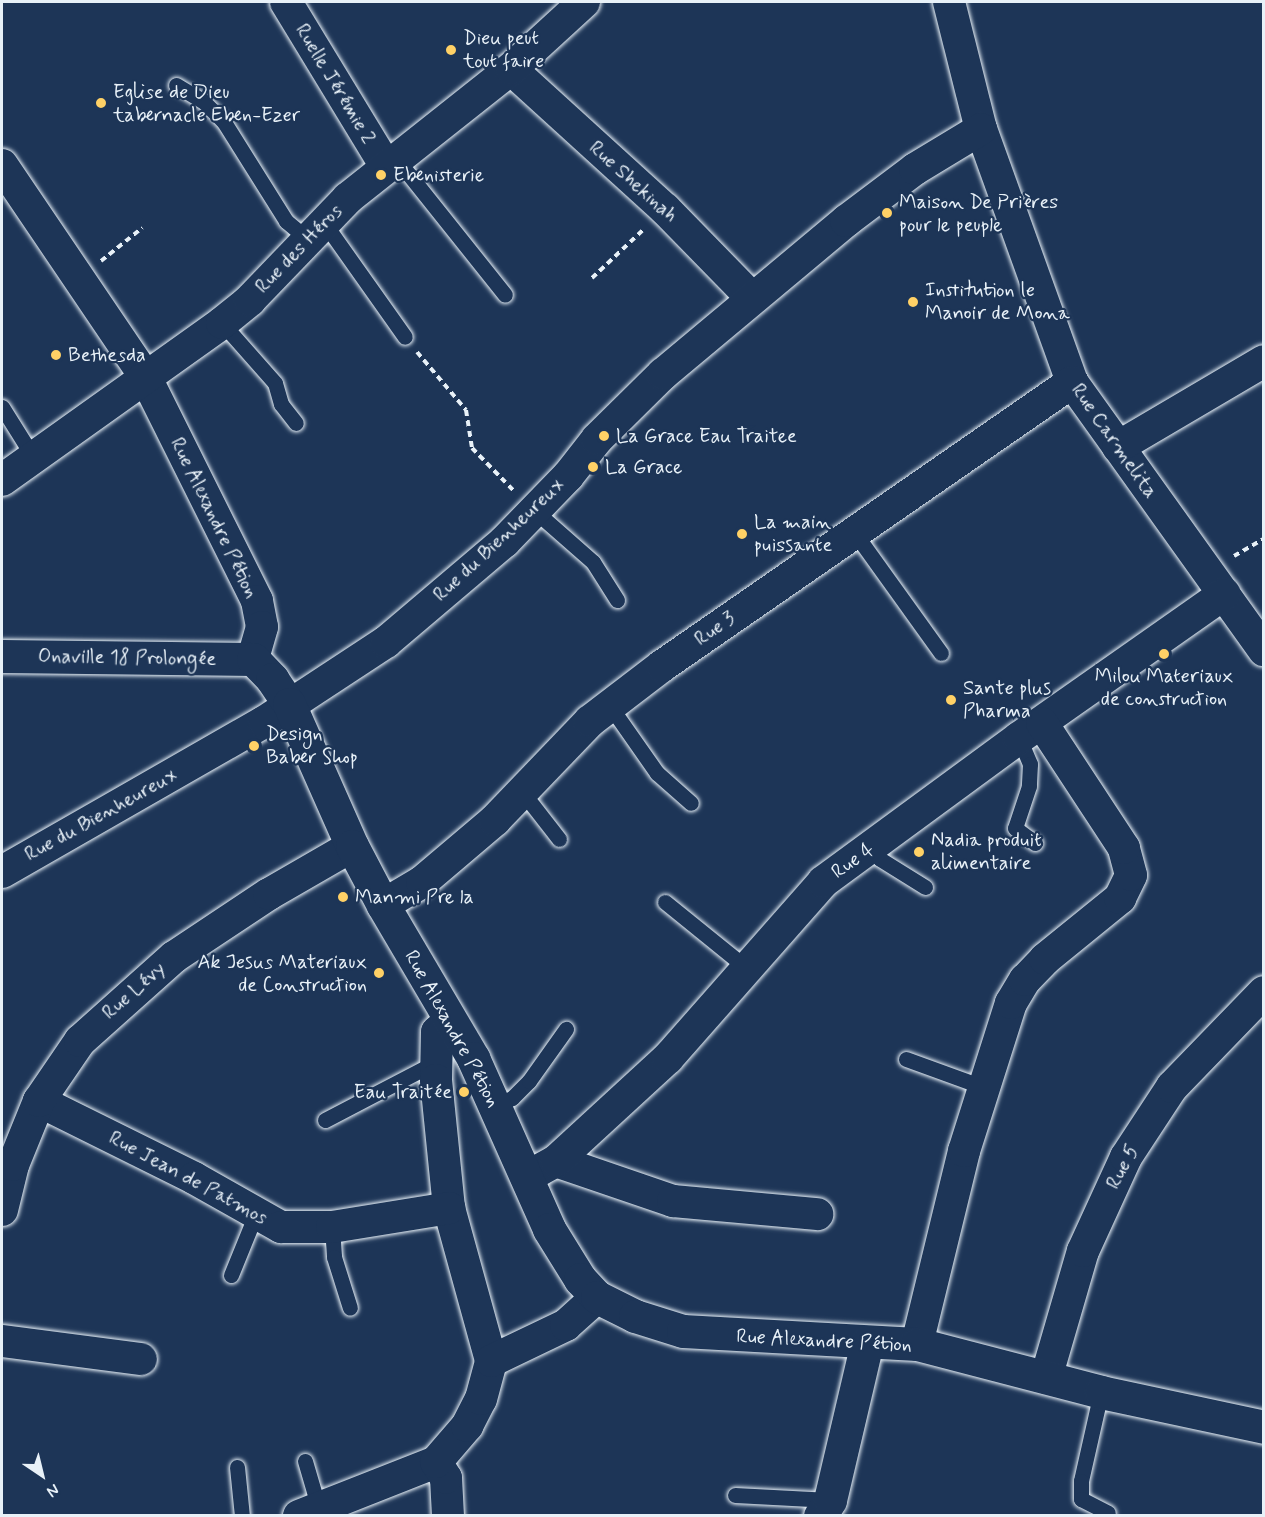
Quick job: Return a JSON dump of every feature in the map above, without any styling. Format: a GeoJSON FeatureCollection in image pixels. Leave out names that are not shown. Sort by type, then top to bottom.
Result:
{"type":"FeatureCollection","features":[{"type":"Feature","properties":{"kind":"street","name":"Ruelle Jérémie 2"},"geometry":{"type":"LineString","coordinates":[[286,2],[390,161]]}},
{"type":"Feature","properties":{"kind":"street","name":"Rue des Héros"},"geometry":{"type":"LineString","coordinates":[[2,480],[32,455],[222,323],[390,161],[511,69],[584,2]]}},
{"type":"Feature","properties":{"kind":"street","name":"Rue Carmelita"},"geometry":{"type":"LineString","coordinates":[[949,2],[981,129],[1072,382],[1263,650]]}},
{"type":"Feature","properties":{"kind":"street","name":"Rue Shekinah"},"geometry":{"type":"LineString","coordinates":[[511,69],[665,209],[752,298]]}},
{"type":"Feature","properties":{"kind":"street","name":"Rue du Bienheureux"},"geometry":{"type":"LineString","coordinates":[[2,872],[171,777],[386,642],[535,511],[621,414],[752,298],[915,169],[981,129]]}},
{"type":"Feature","properties":{"kind":"street","name":"Rue Alexandre Pétion"},"geometry":{"type":"LineString","coordinates":[[2,165],[146,376],[257,601],[262,627],[253,659],[289,704],[352,846],[496,1106],[549,1229],[580,1279],[597,1297],[635,1316],[683,1331],[917,1344],[1101,1392],[1263,1427]]}},
{"type":"Feature","properties":{"kind":"street"},"geometry":{"type":"LineString","coordinates":[[1118,447],[1263,361]]}},
{"type":"Feature","properties":{"kind":"street","name":"Rue 3"},"geometry":{"type":"LineString","coordinates":[[383,905],[422,882],[524,794],[590,721],[854,532],[1072,382]]}},
{"type":"Feature","properties":{"kind":"street","name":"Rue 4"},"geometry":{"type":"LineString","coordinates":[[527,1177],[556,1161],[681,1044],[749,970],[823,882],[1030,730],[1224,594]]}},
{"type":"Feature","properties":{"kind":"street","name":"Onaville 18 Prolongée"},"geometry":{"type":"LineString","coordinates":[[2,656],[253,659]]}},
{"type":"Feature","properties":{"kind":"street"},"geometry":{"type":"LineString","coordinates":[[917,1344],[947,1214],[997,1039],[1025,980],[1081,927],[1120,898],[1131,875],[1124,848],[1030,730]]}},
{"type":"Feature","properties":{"kind":"street","name":"Rue Lévy"},"geometry":{"type":"LineString","coordinates":[[2,1210],[13,1165],[39,1101],[80,1041],[174,957],[269,894],[352,846]]}},
{"type":"Feature","properties":{"kind":"street","name":"Rue 5"},"geometry":{"type":"LineString","coordinates":[[1046,1378],[1083,1251],[1126,1157],[1173,1087],[1263,993]]}},
{"type":"Feature","properties":{"kind":"street"},"geometry":{"type":"LineString","coordinates":[[309,1512],[436,1462],[467,1426],[481,1400],[491,1361],[449,1208],[436,1062],[437,1032],[449,1021]]}},
{"type":"Feature","properties":{"kind":"street","name":"Rue Jean de Patmos"},"geometry":{"type":"LineString","coordinates":[[39,1101],[194,1178],[255,1216],[281,1227],[332,1227],[449,1208]]}},
{"type":"Feature","properties":{"kind":"street"},"geometry":{"type":"LineString","coordinates":[[556,1161],[673,1200],[817,1214]]}},
{"type":"Feature","properties":{"kind":"street"},"geometry":{"type":"LineString","coordinates":[[491,1361],[566,1325],[597,1297]]}},
{"type":"Feature","properties":{"kind":"street"},"geometry":{"type":"LineString","coordinates":[[2,1341],[141,1359]]}},
{"type":"Feature","properties":{"kind":"street"},"geometry":{"type":"LineString","coordinates":[[825,1508],[867,1342]]}},
{"type":"Feature","properties":{"kind":"street"},"geometry":{"type":"LineString","coordinates":[[436,1462],[446,1478],[448,1515]]}},
{"type":"Feature","properties":{"kind":"lane"},"geometry":{"type":"LineString","coordinates":[[176,85],[202,101],[224,122],[286,221],[317,232],[405,337]]}},
{"type":"Feature","properties":{"kind":"lane"},"geometry":{"type":"LineString","coordinates":[[390,161],[505,295]]}},
{"type":"Feature","properties":{"kind":"lane"},"geometry":{"type":"LineString","coordinates":[[222,323],[275,383],[281,404],[296,423]]}},
{"type":"Feature","properties":{"kind":"lane"},"geometry":{"type":"LineString","coordinates":[[2,407],[32,455]]}},
{"type":"Feature","properties":{"kind":"lane"},"geometry":{"type":"LineString","coordinates":[[535,511],[593,562],[617,600]]}},
{"type":"Feature","properties":{"kind":"lane"},"geometry":{"type":"LineString","coordinates":[[854,532],[941,653]]}},
{"type":"Feature","properties":{"kind":"lane"},"geometry":{"type":"LineString","coordinates":[[610,706],[657,773],[691,803]]}},
{"type":"Feature","properties":{"kind":"lane"},"geometry":{"type":"LineString","coordinates":[[1030,730],[1030,775],[1015,828],[1035,843]]}},
{"type":"Feature","properties":{"kind":"lane"},"geometry":{"type":"LineString","coordinates":[[524,794],[559,839]]}},
{"type":"Feature","properties":{"kind":"lane"},"geometry":{"type":"LineString","coordinates":[[872,848],[880,859],[925,887]]}},
{"type":"Feature","properties":{"kind":"lane"},"geometry":{"type":"LineString","coordinates":[[665,902],[749,970]]}},
{"type":"Feature","properties":{"kind":"lane"},"geometry":{"type":"LineString","coordinates":[[496,1106],[512,1098],[529,1081],[566,1029]]}},
{"type":"Feature","properties":{"kind":"lane"},"geometry":{"type":"LineString","coordinates":[[906,1059],[983,1087]]}},
{"type":"Feature","properties":{"kind":"lane"},"geometry":{"type":"LineString","coordinates":[[325,1120],[436,1062]]}},
{"type":"Feature","properties":{"kind":"lane"},"geometry":{"type":"LineString","coordinates":[[231,1275],[255,1216]]}},
{"type":"Feature","properties":{"kind":"lane"},"geometry":{"type":"LineString","coordinates":[[332,1227],[334,1257],[350,1308]]}},
{"type":"Feature","properties":{"kind":"lane"},"geometry":{"type":"LineString","coordinates":[[1101,1392],[1081,1481],[1081,1499],[1107,1513]]}},
{"type":"Feature","properties":{"kind":"lane"},"geometry":{"type":"LineString","coordinates":[[305,1461],[309,1512]]}},
{"type":"Feature","properties":{"kind":"lane"},"geometry":{"type":"LineString","coordinates":[[237,1467],[242,1515]]}},
{"type":"Feature","properties":{"kind":"lane"},"geometry":{"type":"LineString","coordinates":[[735,1495],[825,1508]]}},
{"type":"Feature","properties":{"kind":"path"},"geometry":{"type":"LineString","coordinates":[[592,278],[665,209]]}},
{"type":"Feature","properties":{"kind":"path"},"geometry":{"type":"LineString","coordinates":[[79,278],[142,228]]}},
{"type":"Feature","properties":{"kind":"path"},"geometry":{"type":"LineString","coordinates":[[405,337],[466,410],[472,448],[535,511]]}},
{"type":"Feature","properties":{"kind":"place","name":"Dieu peut tout faire"},"geometry":{"type":"Point","coordinates":[451,50]}},
{"type":"Feature","properties":{"kind":"place","name":"Eglise de Dieu tabernacle Eben-Ezer"},"geometry":{"type":"Point","coordinates":[101,103]}},
{"type":"Feature","properties":{"kind":"place","name":"Ebenisterie"},"geometry":{"type":"Point","coordinates":[381,175]}},
{"type":"Feature","properties":{"kind":"place","name":"Maison De Prières pour le peuple"},"geometry":{"type":"Point","coordinates":[887,213]}},
{"type":"Feature","properties":{"kind":"place","name":"Institution le Manoir de Mona"},"geometry":{"type":"Point","coordinates":[913,302]}},
{"type":"Feature","properties":{"kind":"place","name":"Bethesda"},"geometry":{"type":"Point","coordinates":[56,355]}},
{"type":"Feature","properties":{"kind":"place","name":"La Grace Eau Traitee"},"geometry":{"type":"Point","coordinates":[604,436]}},
{"type":"Feature","properties":{"kind":"place","name":"La Grace"},"geometry":{"type":"Point","coordinates":[593,467]}},
{"type":"Feature","properties":{"kind":"place","name":"La main puissante"},"geometry":{"type":"Point","coordinates":[742,534]}},
{"type":"Feature","properties":{"kind":"place","name":"Milou Materiaux de construction"},"geometry":{"type":"Point","coordinates":[1164,654]}},
{"type":"Feature","properties":{"kind":"place","name":"Sante plus Pharma"},"geometry":{"type":"Point","coordinates":[951,700]}},
{"type":"Feature","properties":{"kind":"place","name":"Design Baber Shop"},"geometry":{"type":"Point","coordinates":[254,746]}},
{"type":"Feature","properties":{"kind":"place","name":"Nadia produit alimentaire"},"geometry":{"type":"Point","coordinates":[919,852]}},
{"type":"Feature","properties":{"kind":"place","name":"Manmi Pre la"},"geometry":{"type":"Point","coordinates":[343,897]}},
{"type":"Feature","properties":{"kind":"place","name":"Ak Jesus Materiaux de Construction"},"geometry":{"type":"Point","coordinates":[379,973]}},
{"type":"Feature","properties":{"kind":"place","name":"Eau Traitée"},"geometry":{"type":"Point","coordinates":[464,1092]}}]}
